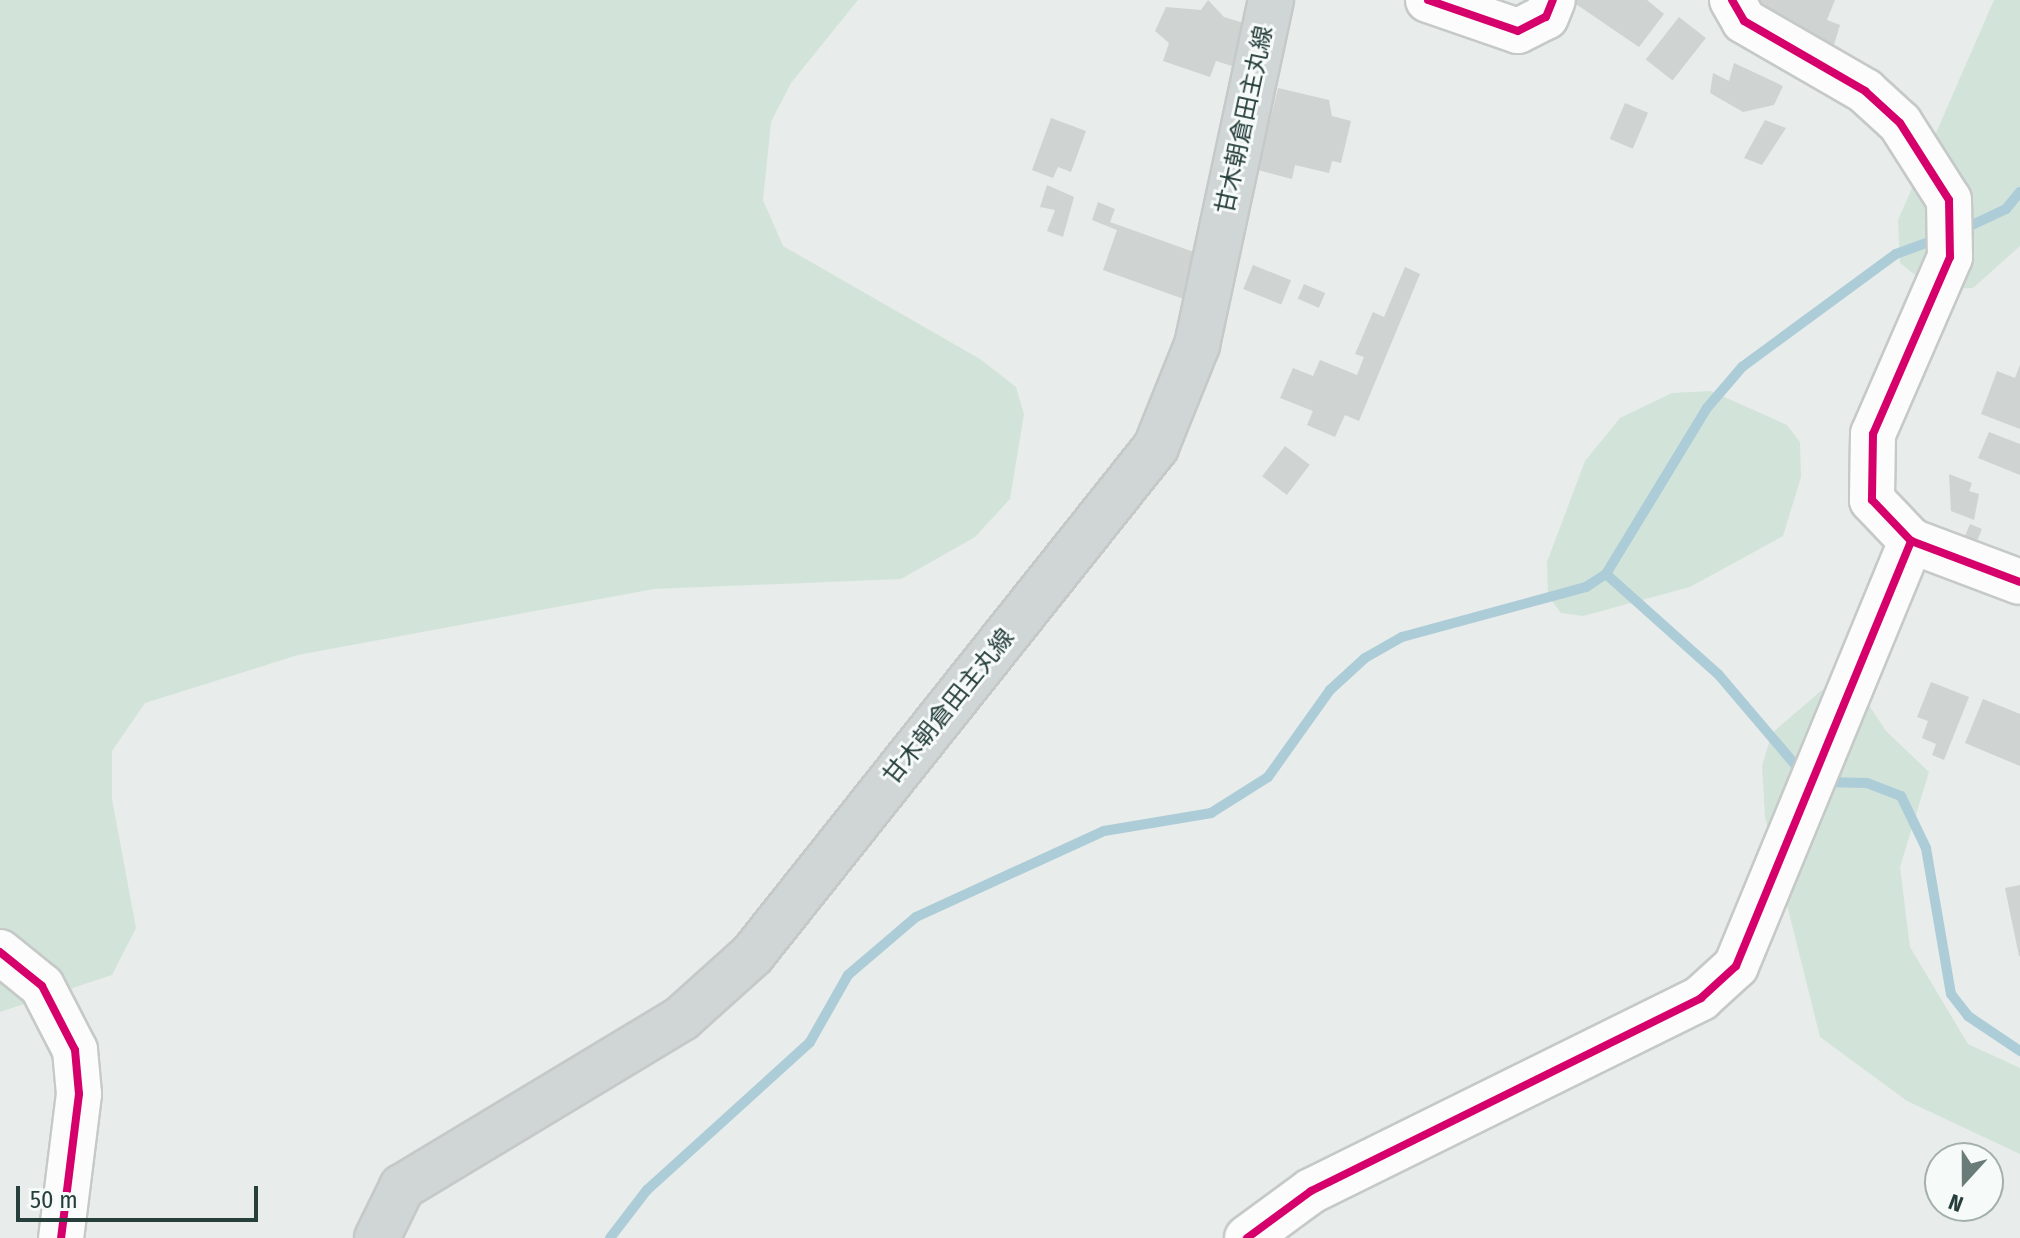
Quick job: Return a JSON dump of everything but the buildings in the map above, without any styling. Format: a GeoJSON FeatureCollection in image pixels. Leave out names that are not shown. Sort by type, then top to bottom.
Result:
{"type":"FeatureCollection","features":[{"type":"Feature","properties":{"kind":"main road","name":"甘木朝倉田主丸線"},"geometry":{"type":"LineString","coordinates":[[377,1238],[402,1187],[682,1018],[752,955],[1156,447],[1197,345],[1271,0]]}},
{"type":"Feature","properties":{"kind":"street"},"geometry":{"type":"LineString","coordinates":[[1428,0],[1518,31],[1546,17],[1553,0]]}},
{"type":"Feature","properties":{"kind":"street"},"geometry":{"type":"LineString","coordinates":[[1732,0],[1744,21],[1865,91],[1900,123],[1949,200],[1950,257],[1873,434],[1869,461],[1872,500],[1911,541],[2020,582]]}},
{"type":"Feature","properties":{"kind":"street"},"geometry":{"type":"LineString","coordinates":[[1247,1238],[1311,1191],[1701,998],[1736,966],[1911,541]]}},
{"type":"Feature","properties":{"kind":"street"},"geometry":{"type":"LineString","coordinates":[[0,952],[42,986],[75,1050],[79,1094],[61,1238]]}},
{"type":"Feature","properties":{"kind":"green space"},"geometry":{"type":"Polygon","coordinates":[[[0,0],[858,0],[791,83],[771,122],[763,200],[783,246],[980,359],[1016,387],[1024,414],[1010,499],[975,537],[901,579],[654,589],[298,655],[145,703],[112,751],[112,799],[136,928],[112,975],[0,1012],[0,0]]]}},
{"type":"Feature","properties":{"kind":"green space"},"geometry":{"type":"Polygon","coordinates":[[[1994,0],[2020,0],[2020,246],[1973,288],[1933,289],[1900,263],[1898,220],[1994,0]]]}},
{"type":"Feature","properties":{"kind":"green space"},"geometry":{"type":"Polygon","coordinates":[[[1711,391],[1787,425],[1800,442],[1801,477],[1783,536],[1690,587],[1583,616],[1561,613],[1548,596],[1547,562],[1585,461],[1620,418],[1672,393],[1711,391]]]}},
{"type":"Feature","properties":{"kind":"green space"},"geometry":{"type":"Polygon","coordinates":[[[1822,690],[1859,690],[1886,731],[1929,772],[1900,867],[1910,947],[1968,1044],[2020,1068],[2020,1154],[2004,1146],[2004,1142],[1994,1142],[1907,1101],[1820,1037],[1765,817],[1762,766],[1772,733],[1822,690]]]}},
{"type":"Feature","properties":{"kind":"waterway"},"geometry":{"type":"LineString","coordinates":[[1959,231],[2006,209],[2020,192]]}},
{"type":"Feature","properties":{"kind":"waterway"},"geometry":{"type":"LineString","coordinates":[[610,1238],[647,1190],[810,1042],[848,975],[916,917],[1104,831],[1211,813],[1268,777],[1330,690],[1365,658],[1402,637],[1586,587],[1606,574],[1707,408],[1742,367],[1896,254],[1940,238]]}},
{"type":"Feature","properties":{"kind":"waterway"},"geometry":{"type":"LineString","coordinates":[[1606,574],[1718,674],[1804,775]]}},
{"type":"Feature","properties":{"kind":"waterway"},"geometry":{"type":"LineString","coordinates":[[1823,782],[1867,783],[1901,796],[1926,848],[1951,994],[1968,1016],[2020,1051]]}},
{"type":"Feature","properties":{"kind":"cycle path"},"geometry":{"type":"LineString","coordinates":[[1428,0],[1518,31],[1546,17],[1553,0]]}},
{"type":"Feature","properties":{"kind":"cycle path"},"geometry":{"type":"LineString","coordinates":[[1732,0],[1744,21],[1865,91],[1900,123],[1949,200],[1950,257],[1873,434],[1872,500],[1911,541],[2020,582]]}},
{"type":"Feature","properties":{"kind":"cycle path"},"geometry":{"type":"LineString","coordinates":[[1247,1238],[1311,1191],[1701,998],[1736,966],[1911,541]]}},
{"type":"Feature","properties":{"kind":"cycle path"},"geometry":{"type":"LineString","coordinates":[[0,952],[42,986],[75,1050],[79,1094],[61,1238]]}}]}
